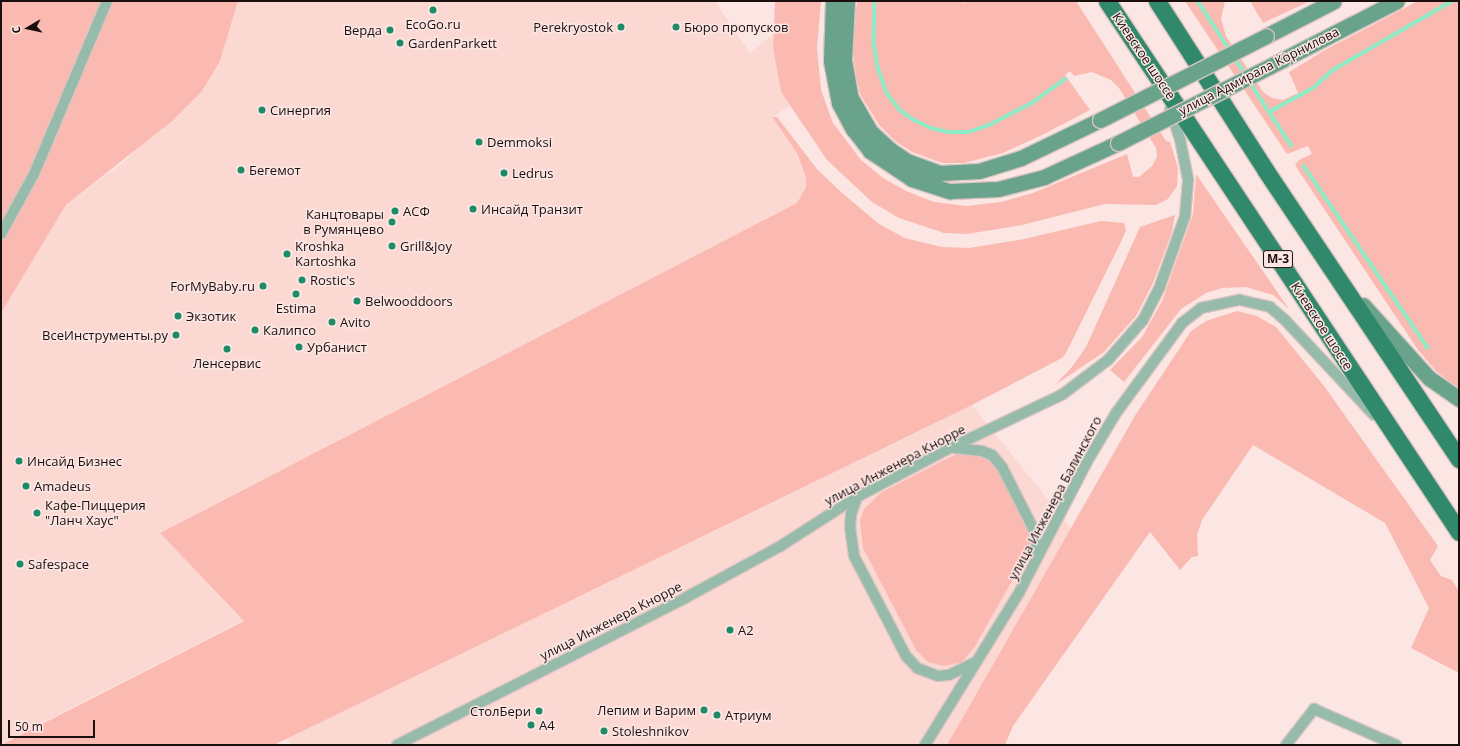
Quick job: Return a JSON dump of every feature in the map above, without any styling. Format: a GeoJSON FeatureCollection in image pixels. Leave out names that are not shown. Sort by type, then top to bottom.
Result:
{"type":"FeatureCollection","features":[{"type":"Feature","properties":{"kind":"highway","name":"Киевское шоссе"},"geometry":{"type":"LineString","coordinates":[[1107,1],[1459,532]]}},
{"type":"Feature","properties":{"kind":"highway"},"geometry":{"type":"LineString","coordinates":[[1157,1],[1338,279],[1459,459]]}},
{"type":"Feature","properties":{"kind":"main road","name":"улица Адмирала Корнилова"},"geometry":{"type":"LineString","coordinates":[[834,1],[831,61],[839,103],[853,129],[870,151],[912,178],[950,191],[998,189],[1044,177],[1118,143],[1397,1]]}},
{"type":"Feature","properties":{"kind":"main road"},"geometry":{"type":"LineString","coordinates":[[847,1],[844,60],[851,98],[864,121],[880,141],[912,163],[940,173],[979,171],[1021,158],[1100,120],[1334,1]]}},
{"type":"Feature","properties":{"kind":"main road"},"geometry":{"type":"LineString","coordinates":[[1338,279],[1424,373],[1445,392],[1459,399]]}},
{"type":"Feature","properties":{"kind":"street"},"geometry":{"type":"LineString","coordinates":[[1,234],[34,174],[107,1]]}},
{"type":"Feature","properties":{"kind":"street","name":"улица Инженера Кнорре"},"geometry":{"type":"LineString","coordinates":[[397,745],[685,598],[779,547],[857,497],[950,448],[1063,394],[1108,360],[1143,320],[1173,251],[1188,198],[1188,179],[1180,138],[1158,77]]}},
{"type":"Feature","properties":{"kind":"street","name":"улица Инженера Балинского"},"geometry":{"type":"LineString","coordinates":[[925,745],[1036,560],[1088,460],[1116,414],[1182,323],[1201,308],[1240,300],[1270,307],[1285,320],[1398,440]]}},
{"type":"Feature","properties":{"kind":"street"},"geometry":{"type":"LineString","coordinates":[[950,448],[982,451],[992,455],[1002,467],[1036,534],[1036,560]]}},
{"type":"Feature","properties":{"kind":"street"},"geometry":{"type":"LineString","coordinates":[[857,497],[851,514],[850,527],[854,556],[906,656],[917,668],[938,676],[960,671],[976,662]]}},
{"type":"Feature","properties":{"kind":"street"},"geometry":{"type":"LineString","coordinates":[[1286,745],[1314,709],[1396,745]]}},
{"type":"Feature","properties":{"kind":"shaded area"},"geometry":{"type":"Polygon","coordinates":[[[1,1],[238,1],[220,61],[202,91],[172,121],[66,205],[1,313],[1,1]]]}},
{"type":"Feature","properties":{"kind":"shaded area"},"geometry":{"type":"Polygon","coordinates":[[[238,1],[715,1],[750,53],[773,34],[773,47],[781,92],[790,105],[772,118],[797,153],[806,177],[806,187],[797,203],[161,532],[244,620],[1,744],[1,313],[66,205],[125,161],[220,61],[238,1]]]}},
{"type":"Feature","properties":{"kind":"shaded area"},"geometry":{"type":"Polygon","coordinates":[[[775,1],[821,1],[817,48],[821,90],[833,123],[861,160],[883,178],[906,191],[934,202],[966,206],[1001,202],[1033,193],[1127,154],[1133,177],[1139,177],[1152,166],[1157,157],[1156,148],[1119,88],[1111,80],[1092,72],[1074,76],[1070,71],[1065,75],[1090,110],[1042,135],[1003,153],[964,163],[942,163],[912,152],[895,141],[879,125],[860,94],[855,71],[853,47],[857,1],[961,1],[963,3],[967,1],[1076,1],[1166,141],[1170,142],[1178,168],[1177,186],[1168,199],[1156,205],[1105,204],[1022,225],[967,234],[944,233],[899,218],[872,202],[827,160],[781,92],[773,47],[775,1]]]}},
{"type":"Feature","properties":{"kind":"shaded area"},"geometry":{"type":"Polygon","coordinates":[[[1185,1],[1225,1],[1221,19],[1226,36],[1263,92],[1272,98],[1283,100],[1298,93],[1289,72],[1325,50],[1418,1],[1459,1],[1459,389],[1436,371],[1418,350],[1295,165],[1299,160],[1312,154],[1308,146],[1287,154],[1185,1]]]}},
{"type":"Feature","properties":{"kind":"shaded area"},"geometry":{"type":"Polygon","coordinates":[[[1250,1],[1310,1],[1263,23],[1250,1]]]}},
{"type":"Feature","properties":{"kind":"shaded area"},"geometry":{"type":"Polygon","coordinates":[[[772,117],[777,117],[817,169],[841,192],[879,224],[905,238],[942,247],[969,248],[1024,239],[1101,221],[1124,223],[1126,230],[1121,242],[1066,353],[1062,358],[972,405],[274,745],[1,745],[244,621],[160,533],[797,203],[806,187],[806,177],[797,153],[772,117]]]}},
{"type":"Feature","properties":{"kind":"shaded area"},"geometry":{"type":"Polygon","coordinates":[[[1196,174],[1289,309],[1273,295],[1246,287],[1222,288],[1206,293],[1181,309],[1124,382],[1110,370],[1142,337],[1162,301],[1193,214],[1196,174]]]}},
{"type":"Feature","properties":{"kind":"shaded area"},"geometry":{"type":"Polygon","coordinates":[[[1175,215],[1172,232],[1153,283],[1136,316],[1104,352],[1055,385],[1071,368],[1086,347],[1140,227],[1175,215]]]}},
{"type":"Feature","properties":{"kind":"shaded area"},"geometry":{"type":"Polygon","coordinates":[[[1237,311],[1257,316],[1276,327],[1324,386],[1438,546],[1430,560],[1441,576],[1452,580],[1459,591],[1459,673],[1411,648],[1429,608],[1385,523],[1253,445],[1202,520],[1197,535],[1198,556],[1192,557],[1180,570],[1150,532],[1013,726],[1005,745],[947,745],[1136,414],[1191,331],[1206,321],[1237,311]]]}},
{"type":"Feature","properties":{"kind":"shaded area"},"geometry":{"type":"Polygon","coordinates":[[[972,405],[1071,528],[947,745],[291,745],[287,737],[972,405]]]}},
{"type":"Feature","properties":{"kind":"shaded area"},"geometry":{"type":"Polygon","coordinates":[[[965,453],[979,453],[990,460],[998,469],[1028,529],[1030,543],[1026,556],[974,648],[962,662],[944,666],[928,662],[916,650],[863,548],[860,521],[864,509],[882,492],[952,456],[965,453]]]}},
{"type":"Feature","properties":{"kind":"waterway"},"geometry":{"type":"LineString","coordinates":[[875,1],[874,43],[878,68],[887,93],[900,110],[914,120],[931,128],[949,132],[968,132],[987,126],[1032,103],[1065,79]]}},
{"type":"Feature","properties":{"kind":"waterway"},"geometry":{"type":"LineString","coordinates":[[1198,1],[1230,50]]}},
{"type":"Feature","properties":{"kind":"waterway"},"geometry":{"type":"LineString","coordinates":[[1269,112],[1313,88],[1333,70],[1452,1]]}},
{"type":"Feature","properties":{"kind":"waterway"},"geometry":{"type":"LineString","coordinates":[[1234,57],[1246,75]]}},
{"type":"Feature","properties":{"kind":"waterway"},"geometry":{"type":"LineString","coordinates":[[1249,81],[1291,145]]}},
{"type":"Feature","properties":{"kind":"waterway"},"geometry":{"type":"LineString","coordinates":[[1304,166],[1428,348]]}},
{"type":"Feature","properties":{"kind":"place","name":"EcoGo.ru"},"geometry":{"type":"Point","coordinates":[433,10]}},
{"type":"Feature","properties":{"kind":"place","name":"Perekryostok"},"geometry":{"type":"Point","coordinates":[621,27]}},
{"type":"Feature","properties":{"kind":"place","name":"Бюро пропусков"},"geometry":{"type":"Point","coordinates":[676,27]}},
{"type":"Feature","properties":{"kind":"place","name":"Верда"},"geometry":{"type":"Point","coordinates":[390,30]}},
{"type":"Feature","properties":{"kind":"place","name":"GardenParkett"},"geometry":{"type":"Point","coordinates":[400,43]}},
{"type":"Feature","properties":{"kind":"place","name":"Синергия"},"geometry":{"type":"Point","coordinates":[262,110]}},
{"type":"Feature","properties":{"kind":"place","name":"Demmoksi"},"geometry":{"type":"Point","coordinates":[479,142]}},
{"type":"Feature","properties":{"kind":"place","name":"Бегемот"},"geometry":{"type":"Point","coordinates":[241,170]}},
{"type":"Feature","properties":{"kind":"place","name":"Ledrus"},"geometry":{"type":"Point","coordinates":[504,173]}},
{"type":"Feature","properties":{"kind":"place","name":"Инсайд Транзит"},"geometry":{"type":"Point","coordinates":[473,209]}},
{"type":"Feature","properties":{"kind":"place","name":"АСФ"},"geometry":{"type":"Point","coordinates":[395,211]}},
{"type":"Feature","properties":{"kind":"place","name":"Канцтовары в Румянцево"},"geometry":{"type":"Point","coordinates":[392,222]}},
{"type":"Feature","properties":{"kind":"place","name":"Grill&Joy"},"geometry":{"type":"Point","coordinates":[392,246]}},
{"type":"Feature","properties":{"kind":"place","name":"Kroshka Kartoshka"},"geometry":{"type":"Point","coordinates":[287,254]}},
{"type":"Feature","properties":{"kind":"place","name":"Rostic's"},"geometry":{"type":"Point","coordinates":[302,280]}},
{"type":"Feature","properties":{"kind":"place","name":"ForMyBaby.ru"},"geometry":{"type":"Point","coordinates":[263,286]}},
{"type":"Feature","properties":{"kind":"place","name":"Estima"},"geometry":{"type":"Point","coordinates":[296,294]}},
{"type":"Feature","properties":{"kind":"place","name":"Belwooddoors"},"geometry":{"type":"Point","coordinates":[357,301]}},
{"type":"Feature","properties":{"kind":"place","name":"Экзотик"},"geometry":{"type":"Point","coordinates":[178,316]}},
{"type":"Feature","properties":{"kind":"place","name":"Avito"},"geometry":{"type":"Point","coordinates":[332,322]}},
{"type":"Feature","properties":{"kind":"place","name":"Калипсо"},"geometry":{"type":"Point","coordinates":[255,330]}},
{"type":"Feature","properties":{"kind":"place","name":"ВсеИнструменты.ру"},"geometry":{"type":"Point","coordinates":[176,335]}},
{"type":"Feature","properties":{"kind":"place","name":"Урбанист"},"geometry":{"type":"Point","coordinates":[299,347]}},
{"type":"Feature","properties":{"kind":"place","name":"Ленсервис"},"geometry":{"type":"Point","coordinates":[227,349]}},
{"type":"Feature","properties":{"kind":"place","name":"Инсайд Бизнес"},"geometry":{"type":"Point","coordinates":[19,461]}},
{"type":"Feature","properties":{"kind":"place","name":"Amadeus"},"geometry":{"type":"Point","coordinates":[26,486]}},
{"type":"Feature","properties":{"kind":"place","name":"Кафе-Пиццерия \"Ланч Хаус\""},"geometry":{"type":"Point","coordinates":[37,513]}},
{"type":"Feature","properties":{"kind":"place","name":"Safespace"},"geometry":{"type":"Point","coordinates":[20,564]}},
{"type":"Feature","properties":{"kind":"place","name":"А2"},"geometry":{"type":"Point","coordinates":[730,630]}},
{"type":"Feature","properties":{"kind":"place","name":"Лепим и Варим"},"geometry":{"type":"Point","coordinates":[704,710]}},
{"type":"Feature","properties":{"kind":"place","name":"СтолБери"},"geometry":{"type":"Point","coordinates":[539,711]}},
{"type":"Feature","properties":{"kind":"place","name":"Атриум"},"geometry":{"type":"Point","coordinates":[717,715]}},
{"type":"Feature","properties":{"kind":"place","name":"А4"},"geometry":{"type":"Point","coordinates":[531,725]}},
{"type":"Feature","properties":{"kind":"place","name":"Stoleshnikov"},"geometry":{"type":"Point","coordinates":[604,731]}}]}
